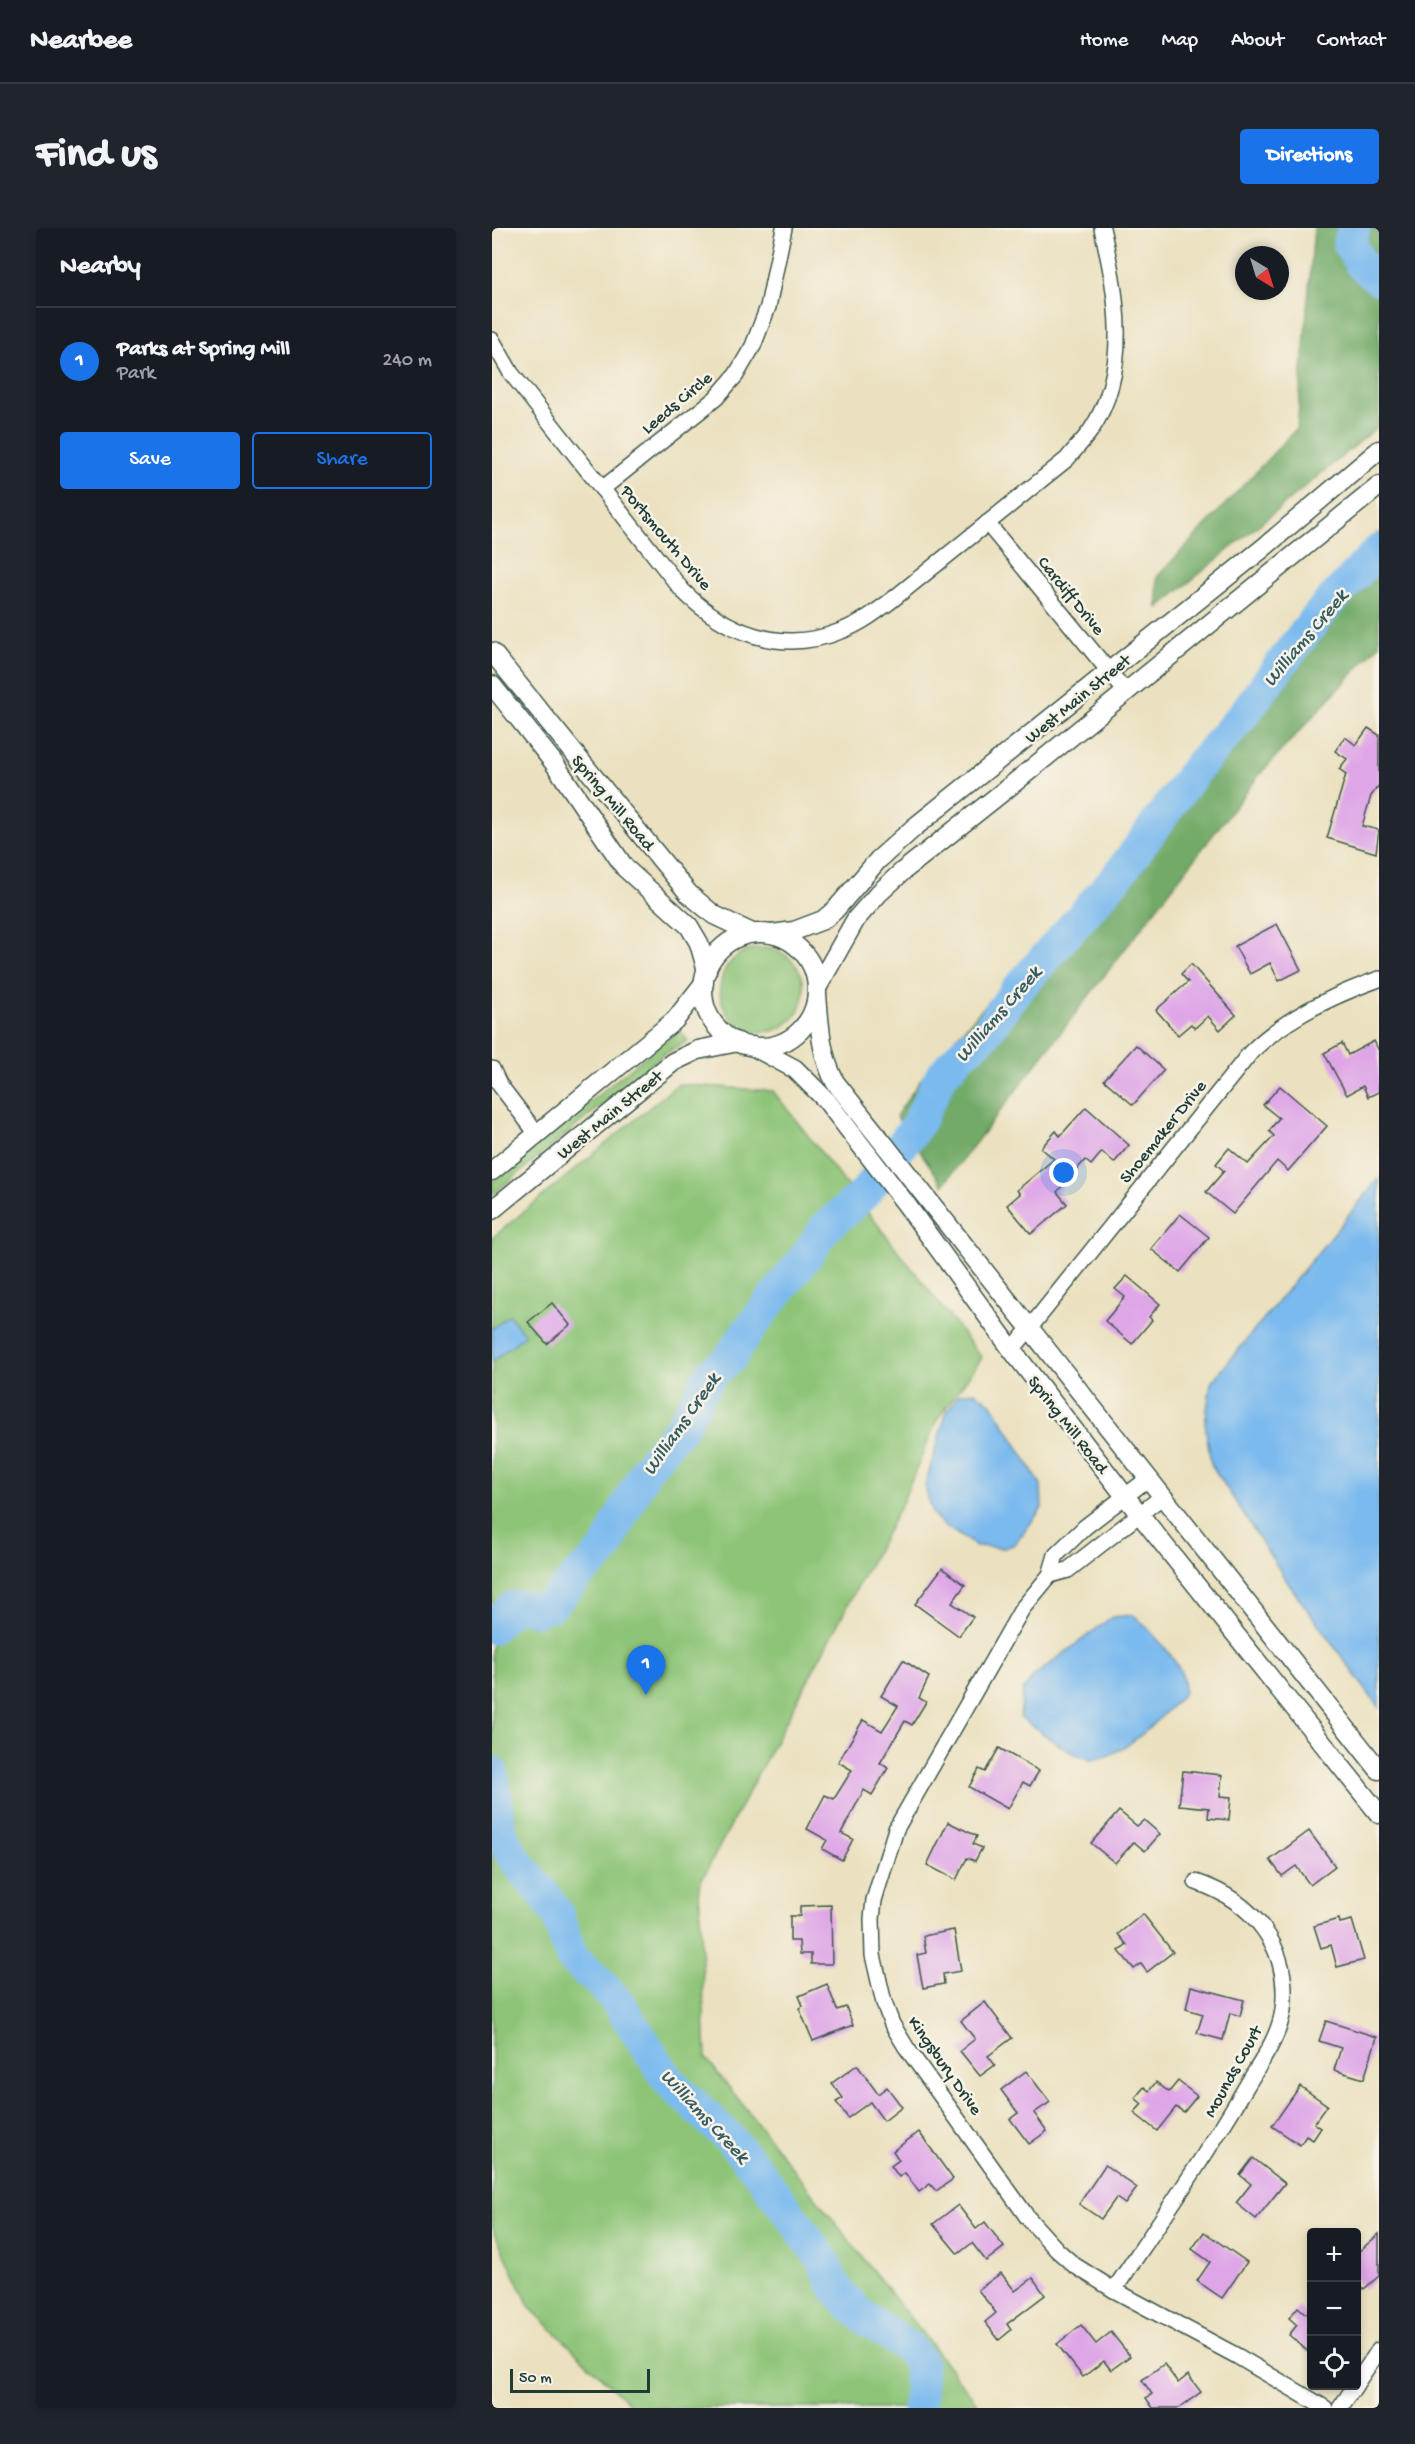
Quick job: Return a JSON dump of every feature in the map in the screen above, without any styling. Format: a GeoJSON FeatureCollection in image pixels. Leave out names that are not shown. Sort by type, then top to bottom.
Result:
{"type":"FeatureCollection","features":[{"type":"Feature","properties":{"kind":"street","name":"Leeds Circle"},"geometry":{"type":"LineString","coordinates":[[602,489],[716,398],[736,375],[753,346],[768,307],[784,228]]}},
{"type":"Feature","properties":{"kind":"street","name":"Portsmouth Drive"},"geometry":{"type":"LineString","coordinates":[[492,340],[511,373],[682,590],[702,609],[733,628],[766,639],[811,639],[841,631],[868,617],[1067,459],[1091,431],[1107,401],[1117,358],[1118,326],[1102,228]]}},
{"type":"Feature","properties":{"kind":"street","name":"West Main Street"},"geometry":{"type":"LineString","coordinates":[[772,934],[794,931],[823,920],[835,910],[854,885],[889,850],[1379,450]]}},
{"type":"Feature","properties":{"kind":"street","name":"West Main Street"},"geometry":{"type":"LineString","coordinates":[[817,991],[847,933],[879,893],[903,870],[1379,486]]}},
{"type":"Feature","properties":{"kind":"street","name":"Cardiff Drive"},"geometry":{"type":"LineString","coordinates":[[987,523],[1126,692]]}},
{"type":"Feature","properties":{"kind":"street","name":"Spring Mill Road"},"geometry":{"type":"LineString","coordinates":[[492,652],[689,894],[714,915],[752,933]]}},
{"type":"Feature","properties":{"kind":"street","name":"Spring Mill Road"},"geometry":{"type":"LineString","coordinates":[[492,685],[554,763],[625,868],[689,926],[699,943],[705,977]]}},
{"type":"Feature","properties":{"kind":"street"},"geometry":{"type":"LineString","coordinates":[[752,933],[772,934],[789,941],[804,953],[814,969],[817,991],[814,1010],[796,1034],[783,1042],[768,1046],[745,1044],[729,1038],[714,1023],[705,1004],[705,977],[719,950],[729,942],[752,933]]}},
{"type":"Feature","properties":{"kind":"street","name":"West Main Street"},"geometry":{"type":"LineString","coordinates":[[492,1171],[675,1020],[705,977]]}},
{"type":"Feature","properties":{"kind":"street","name":"Shoemaker Drive"},"geometry":{"type":"LineString","coordinates":[[1012,1350],[1262,1041],[1291,1020],[1379,980]]}},
{"type":"Feature","properties":{"kind":"street","name":"Spring Mill Road"},"geometry":{"type":"LineString","coordinates":[[817,991],[822,1048],[826,1064],[835,1082],[1379,1770]]}},
{"type":"Feature","properties":{"kind":"street","name":"West Main Street"},"geometry":{"type":"LineString","coordinates":[[492,1210],[673,1062],[698,1050],[745,1044]]}},
{"type":"Feature","properties":{"kind":"street","name":"Spring Mill Road"},"geometry":{"type":"LineString","coordinates":[[745,1044],[784,1062],[801,1073],[826,1100],[906,1204],[1012,1350],[1125,1496],[1379,1814]]}},
{"type":"Feature","properties":{"kind":"street"},"geometry":{"type":"LineString","coordinates":[[492,1069],[499,1084],[537,1134]]}},
{"type":"Feature","properties":{"kind":"street","name":"Kingsbury Drive"},"geometry":{"type":"LineString","coordinates":[[1149,1478],[1085,1527],[1056,1555],[1050,1575],[1022,1609],[896,1829],[874,1900],[873,1955],[884,2003],[892,2024],[906,2047],[1042,2236],[1074,2265],[1114,2290],[1237,2356],[1325,2408]]}},
{"type":"Feature","properties":{"kind":"street","name":"Kingsbury Drive"},"geometry":{"type":"LineString","coordinates":[[1050,1575],[1068,1570],[1163,1496]]}},
{"type":"Feature","properties":{"kind":"street","name":"Mounds Court"},"geometry":{"type":"LineString","coordinates":[[1114,2290],[1221,2130],[1280,2025],[1283,2008],[1281,1963],[1262,1924],[1243,1907],[1214,1888],[1196,1882]]}},
{"type":"Feature","properties":{"kind":"street"},"geometry":{"type":"LineString","coordinates":[[1361,2377],[1379,2350]]}},
{"type":"Feature","properties":{"kind":"street"},"geometry":{"type":"LineString","coordinates":[[1340,2408],[1353,2390]]}},
{"type":"Feature","properties":{"kind":"green space"},"geometry":{"type":"Polygon","coordinates":[[[1314,228],[1379,228],[1379,426],[1158,608],[1157,577],[1297,428],[1314,228]]]}},
{"type":"Feature","properties":{"kind":"green space"},"geometry":{"type":"Polygon","coordinates":[[[1379,532],[1379,645],[1260,774],[943,1185],[896,1116],[931,1065],[1073,910],[1324,588],[1379,532]]]}},
{"type":"Feature","properties":{"kind":"green space"},"geometry":{"type":"Polygon","coordinates":[[[762,948],[778,951],[792,960],[801,974],[804,990],[801,1006],[792,1020],[778,1029],[762,1032],[746,1029],[732,1020],[723,1006],[720,990],[723,974],[732,960],[746,951],[762,948]]]}},
{"type":"Feature","properties":{"kind":"green space"},"geometry":{"type":"Polygon","coordinates":[[[679,1029],[688,1041],[664,1054],[492,1195],[492,1182],[679,1029]]]}},
{"type":"Feature","properties":{"kind":"green space"},"geometry":{"type":"Polygon","coordinates":[[[678,1084],[773,1091],[982,1358],[937,1420],[901,1505],[699,1885],[706,2058],[981,2408],[634,2408],[530,2308],[492,2227],[492,1238],[678,1084]]]}},
{"type":"Feature","properties":{"kind":"water"},"geometry":{"type":"Polygon","coordinates":[[[1379,1178],[1379,1708],[1288,1583],[1211,1464],[1205,1423],[1211,1383],[1379,1178]]]}},
{"type":"Feature","properties":{"kind":"water"},"geometry":{"type":"Polygon","coordinates":[[[509,1315],[525,1335],[492,1362],[492,1329],[509,1315]]]}},
{"type":"Feature","properties":{"kind":"water"},"geometry":{"type":"Polygon","coordinates":[[[975,1392],[992,1404],[1041,1485],[1042,1508],[1015,1544],[1004,1548],[976,1546],[943,1525],[932,1513],[925,1486],[946,1413],[959,1394],[975,1392]]]}},
{"type":"Feature","properties":{"kind":"water"},"geometry":{"type":"Polygon","coordinates":[[[1134,1615],[1155,1636],[1176,1663],[1183,1679],[1184,1693],[1142,1734],[1116,1752],[1091,1759],[1074,1754],[1020,1717],[1023,1690],[1034,1676],[1112,1617],[1134,1615]]]}},
{"type":"Feature","properties":{"kind":"building"},"geometry":{"type":"Polygon","coordinates":[[[1368,728],[1379,735],[1379,785],[1371,796],[1362,826],[1379,830],[1376,853],[1327,838],[1346,774],[1339,769],[1347,759],[1335,751],[1345,737],[1356,745],[1368,728]]]}},
{"type":"Feature","properties":{"kind":"building"},"geometry":{"type":"Polygon","coordinates":[[[1277,924],[1301,970],[1279,981],[1270,963],[1250,974],[1235,946],[1277,924]]]}},
{"type":"Feature","properties":{"kind":"building"},"geometry":{"type":"Polygon","coordinates":[[[1191,964],[1236,1015],[1220,1030],[1208,1016],[1195,1028],[1191,1024],[1178,1035],[1156,1010],[1188,982],[1181,974],[1191,964]]]}},
{"type":"Feature","properties":{"kind":"building"},"geometry":{"type":"Polygon","coordinates":[[[1374,1041],[1379,1051],[1379,1092],[1368,1097],[1363,1086],[1347,1095],[1324,1053],[1342,1043],[1348,1055],[1374,1041]]]}},
{"type":"Feature","properties":{"kind":"building"},"geometry":{"type":"Polygon","coordinates":[[[1136,1045],[1164,1070],[1133,1105],[1104,1080],[1136,1045]]]}},
{"type":"Feature","properties":{"kind":"building"},"geometry":{"type":"Polygon","coordinates":[[[1280,1086],[1327,1126],[1288,1171],[1277,1161],[1233,1214],[1206,1192],[1224,1171],[1216,1164],[1229,1148],[1248,1164],[1274,1136],[1269,1131],[1279,1118],[1263,1105],[1280,1086]]]}},
{"type":"Feature","properties":{"kind":"building"},"geometry":{"type":"Polygon","coordinates":[[[1086,1107],[1129,1145],[1114,1163],[1102,1152],[1091,1165],[1085,1160],[1057,1192],[1067,1204],[1031,1234],[1007,1205],[1020,1194],[1017,1190],[1054,1159],[1041,1148],[1056,1131],[1060,1136],[1086,1107]]]}},
{"type":"Feature","properties":{"kind":"building"},"geometry":{"type":"Polygon","coordinates":[[[1180,1214],[1209,1237],[1180,1272],[1151,1249],[1180,1214]]]}},
{"type":"Feature","properties":{"kind":"building"},"geometry":{"type":"Polygon","coordinates":[[[1127,1276],[1160,1304],[1149,1317],[1152,1320],[1132,1344],[1105,1321],[1125,1297],[1115,1289],[1127,1276]]]}},
{"type":"Feature","properties":{"kind":"building"},"geometry":{"type":"Polygon","coordinates":[[[552,1303],[570,1325],[547,1344],[528,1322],[552,1303]]]}},
{"type":"Feature","properties":{"kind":"building"},"geometry":{"type":"Polygon","coordinates":[[[942,1568],[965,1585],[952,1603],[973,1617],[959,1636],[915,1604],[942,1568]]]}},
{"type":"Feature","properties":{"kind":"building"},"geometry":{"type":"Polygon","coordinates":[[[903,1660],[929,1677],[919,1698],[926,1702],[912,1725],[905,1721],[880,1763],[888,1768],[872,1795],[864,1790],[841,1833],[853,1839],[842,1860],[822,1849],[827,1840],[807,1829],[825,1795],[834,1799],[852,1770],[838,1762],[863,1720],[882,1731],[898,1706],[881,1696],[903,1660]]]}},
{"type":"Feature","properties":{"kind":"building"},"geometry":{"type":"Polygon","coordinates":[[[999,1748],[1039,1771],[1030,1786],[1023,1782],[1008,1809],[969,1787],[979,1769],[985,1772],[999,1748]]]}},
{"type":"Feature","properties":{"kind":"building"},"geometry":{"type":"Polygon","coordinates":[[[1183,1771],[1222,1775],[1220,1796],[1231,1797],[1229,1820],[1208,1818],[1209,1808],[1179,1805],[1183,1771]]]}},
{"type":"Feature","properties":{"kind":"building"},"geometry":{"type":"Polygon","coordinates":[[[1119,1811],[1137,1826],[1144,1820],[1160,1834],[1145,1851],[1134,1842],[1115,1863],[1091,1843],[1119,1811]]]}},
{"type":"Feature","properties":{"kind":"building"},"geometry":{"type":"Polygon","coordinates":[[[948,1822],[977,1836],[973,1844],[982,1848],[975,1861],[967,1858],[956,1880],[927,1865],[948,1822]]]}},
{"type":"Feature","properties":{"kind":"building"},"geometry":{"type":"Polygon","coordinates":[[[1309,1831],[1335,1866],[1310,1885],[1296,1866],[1282,1876],[1270,1860],[1309,1831]]]}},
{"type":"Feature","properties":{"kind":"building"},"geometry":{"type":"Polygon","coordinates":[[[831,1905],[832,1964],[811,1964],[811,1954],[800,1954],[799,1941],[790,1941],[790,1916],[800,1916],[800,1906],[831,1905]]]}},
{"type":"Feature","properties":{"kind":"building"},"geometry":{"type":"Polygon","coordinates":[[[1143,1914],[1173,1952],[1147,1972],[1141,1964],[1134,1969],[1119,1951],[1127,1945],[1118,1934],[1143,1914]]]}},
{"type":"Feature","properties":{"kind":"building"},"geometry":{"type":"Polygon","coordinates":[[[1339,1919],[1340,1923],[1352,1920],[1364,1960],[1337,1967],[1331,1945],[1321,1948],[1314,1926],[1339,1919]]]}},
{"type":"Feature","properties":{"kind":"building"},"geometry":{"type":"Polygon","coordinates":[[[954,1930],[961,1971],[943,1974],[944,1984],[923,1988],[917,1955],[926,1953],[923,1936],[954,1930]]]}},
{"type":"Feature","properties":{"kind":"building"},"geometry":{"type":"Polygon","coordinates":[[[827,1984],[837,2010],[846,2007],[853,2025],[813,2041],[799,2008],[803,2006],[799,1996],[827,1984]]]}},
{"type":"Feature","properties":{"kind":"building"},"geometry":{"type":"Polygon","coordinates":[[[1191,1986],[1244,2000],[1240,2016],[1230,2013],[1223,2040],[1197,2033],[1203,2014],[1186,2009],[1191,1986]]]}},
{"type":"Feature","properties":{"kind":"building"},"geometry":{"type":"Polygon","coordinates":[[[985,2002],[1012,2038],[988,2056],[995,2065],[980,2076],[960,2051],[975,2039],[961,2021],[985,2002]]]}},
{"type":"Feature","properties":{"kind":"building"},"geometry":{"type":"Polygon","coordinates":[[[1326,2021],[1377,2037],[1364,2079],[1334,2070],[1341,2048],[1319,2041],[1326,2021]]]}},
{"type":"Feature","properties":{"kind":"building"},"geometry":{"type":"Polygon","coordinates":[[[857,2065],[878,2094],[887,2087],[902,2107],[884,2121],[870,2102],[848,2118],[836,2102],[843,2098],[832,2083],[857,2065]]]}},
{"type":"Feature","properties":{"kind":"building"},"geometry":{"type":"Polygon","coordinates":[[[1026,2071],[1050,2102],[1034,2113],[1047,2131],[1029,2144],[1010,2119],[1018,2113],[1001,2090],[1026,2071]]]}},
{"type":"Feature","properties":{"kind":"building"},"geometry":{"type":"Polygon","coordinates":[[[1178,2081],[1197,2096],[1184,2112],[1176,2107],[1157,2131],[1134,2113],[1142,2104],[1135,2098],[1144,2087],[1149,2091],[1156,2082],[1169,2092],[1178,2081]]]}},
{"type":"Feature","properties":{"kind":"building"},"geometry":{"type":"Polygon","coordinates":[[[1300,2086],[1327,2105],[1314,2123],[1321,2128],[1313,2140],[1306,2136],[1300,2145],[1272,2126],[1300,2086]]]}},
{"type":"Feature","properties":{"kind":"building"},"geometry":{"type":"Polygon","coordinates":[[[919,2132],[953,2179],[936,2191],[930,2184],[919,2192],[905,2173],[899,2177],[891,2166],[899,2160],[893,2151],[919,2132]]]}},
{"type":"Feature","properties":{"kind":"building"},"geometry":{"type":"Polygon","coordinates":[[[1253,2158],[1285,2183],[1256,2219],[1236,2203],[1251,2184],[1240,2175],[1253,2158]]]}},
{"type":"Feature","properties":{"kind":"building"},"geometry":{"type":"Polygon","coordinates":[[[1105,2165],[1137,2188],[1125,2204],[1116,2198],[1101,2219],[1079,2204],[1105,2165]]]}},
{"type":"Feature","properties":{"kind":"building"},"geometry":{"type":"Polygon","coordinates":[[[958,2205],[976,2229],[985,2222],[1004,2247],[986,2261],[972,2243],[958,2254],[933,2224],[958,2205]]]}},
{"type":"Feature","properties":{"kind":"building"},"geometry":{"type":"Polygon","coordinates":[[[1204,2232],[1247,2262],[1222,2298],[1197,2281],[1210,2262],[1192,2249],[1204,2232]]]}},
{"type":"Feature","properties":{"kind":"building"},"geometry":{"type":"Polygon","coordinates":[[[1379,2234],[1379,2276],[1364,2289],[1361,2286],[1361,2250],[1379,2234]]]}},
{"type":"Feature","properties":{"kind":"building"},"geometry":{"type":"Polygon","coordinates":[[[1001,2273],[1015,2291],[1033,2278],[1045,2295],[1007,2324],[1011,2330],[999,2340],[985,2322],[996,2313],[978,2290],[1001,2273]]]}},
{"type":"Feature","properties":{"kind":"building"},"geometry":{"type":"Polygon","coordinates":[[[1298,2307],[1307,2313],[1307,2351],[1289,2335],[1297,2325],[1289,2318],[1298,2307]]]}},
{"type":"Feature","properties":{"kind":"building"},"geometry":{"type":"Polygon","coordinates":[[[1081,2325],[1096,2344],[1111,2332],[1130,2356],[1111,2370],[1104,2361],[1083,2377],[1057,2344],[1081,2325]]]}},
{"type":"Feature","properties":{"kind":"building"},"geometry":{"type":"Polygon","coordinates":[[[1164,2364],[1178,2383],[1188,2375],[1201,2392],[1179,2408],[1153,2408],[1146,2398],[1152,2394],[1142,2380],[1164,2364]]]}},
{"type":"Feature","properties":{"kind":"waterway","name":"Williams Creek"},"geometry":{"type":"LineString","coordinates":[[1354,228],[1349,243],[1361,264],[1379,279]]}},
{"type":"Feature","properties":{"kind":"waterway","name":"Williams Creek"},"geometry":{"type":"LineString","coordinates":[[492,1628],[511,1608],[521,1606],[536,1610],[551,1605],[608,1546],[647,1468],[682,1426],[712,1372],[729,1360],[744,1336],[825,1228],[864,1194],[917,1125],[941,1076],[960,1055],[985,1034],[1015,992],[1120,873],[1197,768],[1243,715],[1326,606],[1379,550]]}},
{"type":"Feature","properties":{"kind":"waterway","name":"Williams Creek"},"geometry":{"type":"LineString","coordinates":[[492,1773],[500,1831],[509,1850],[557,1914],[572,1958],[617,2001],[669,2081],[733,2142],[762,2176],[823,2260],[831,2279],[844,2299],[865,2318],[909,2348],[921,2364],[919,2408]]}},
{"type":"Feature","properties":{"kind":"place","name":"Parks at Spring Mill"},"geometry":{"type":"Point","coordinates":[646,1695]}}]}
